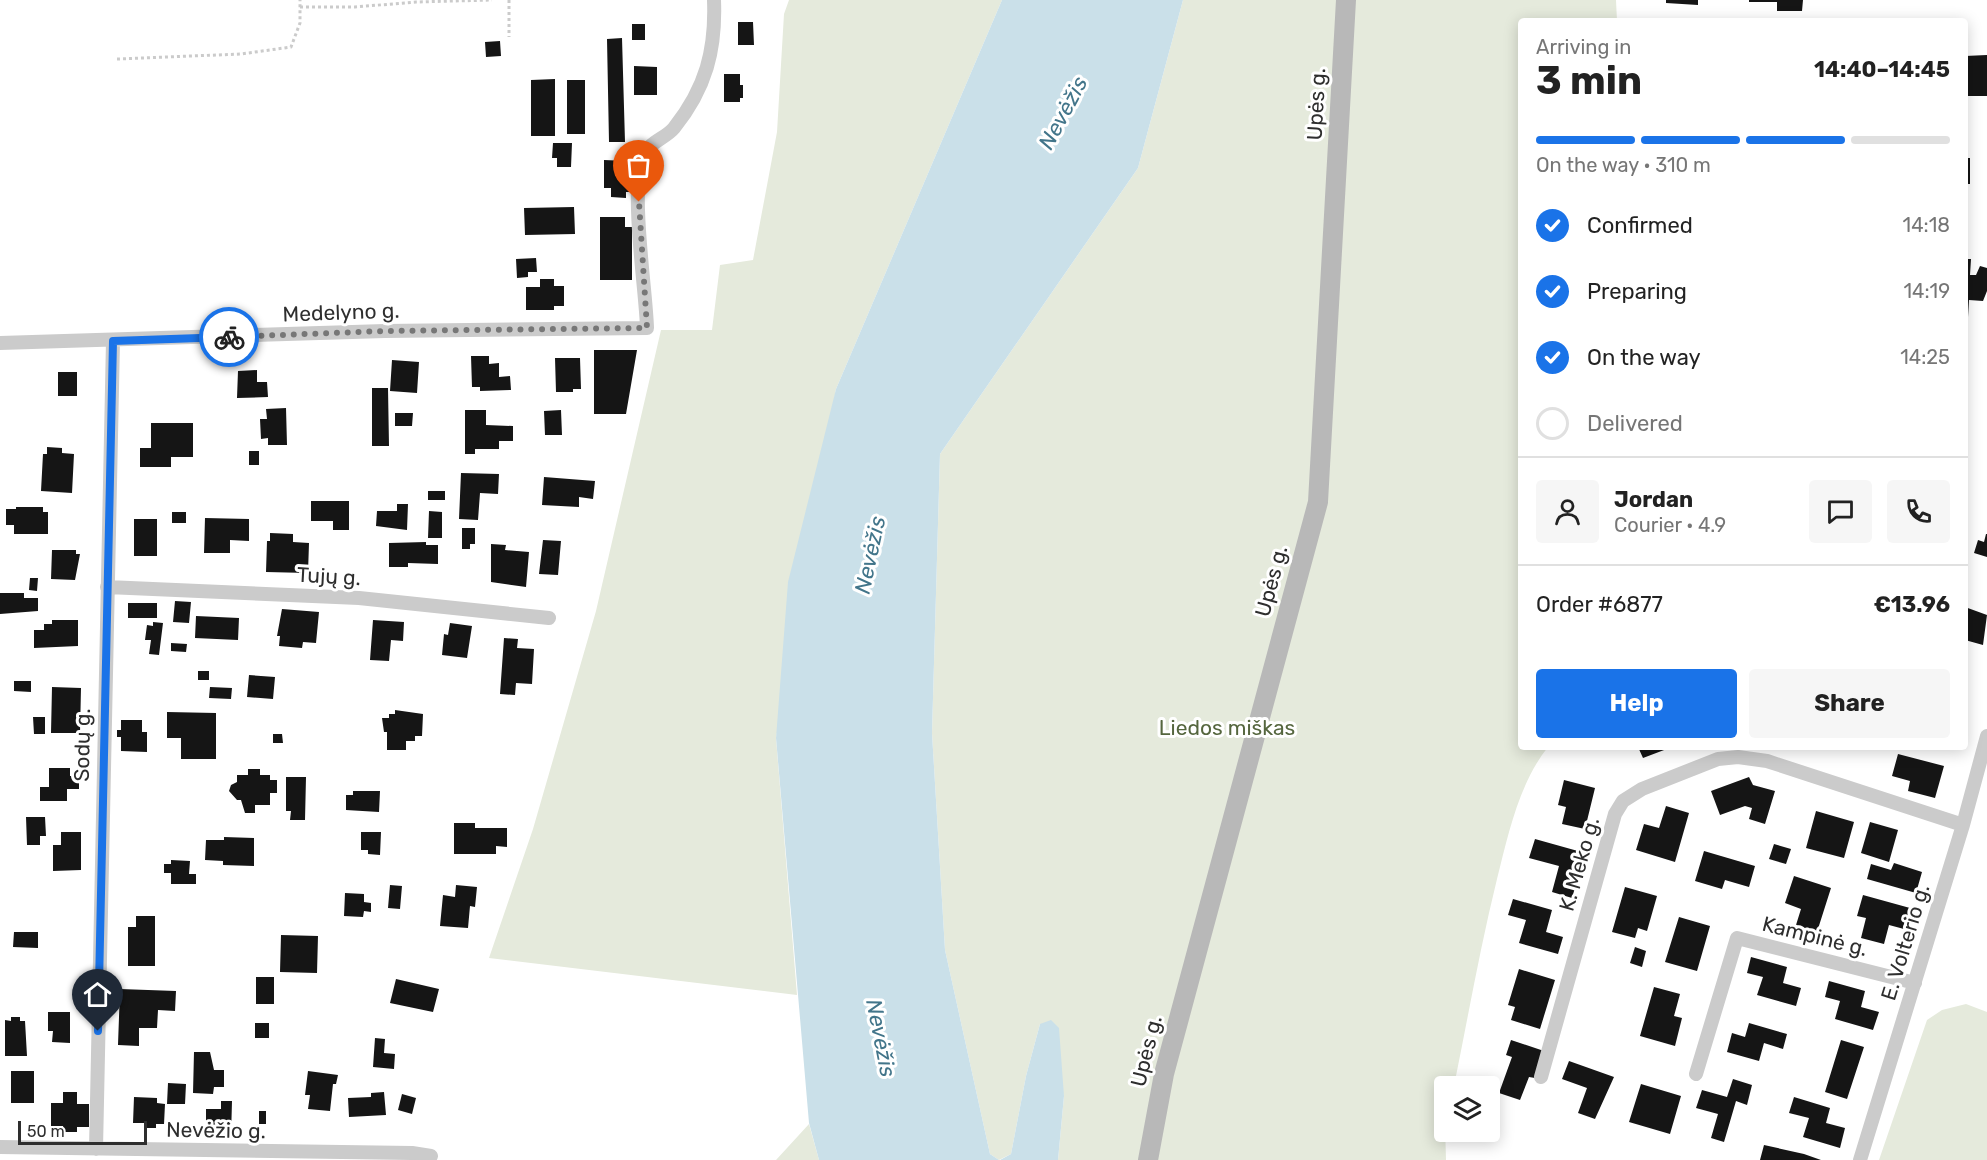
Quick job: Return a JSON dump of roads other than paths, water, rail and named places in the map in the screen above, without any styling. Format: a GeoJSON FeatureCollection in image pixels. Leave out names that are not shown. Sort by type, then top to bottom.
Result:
{"type":"FeatureCollection","features":[{"type":"Feature","properties":{"kind":"main road","name":"Upės g."},"geometry":{"type":"LineString","coordinates":[[1148,1160],[1164,1074],[1318,502],[1346,0]]}},
{"type":"Feature","properties":{"kind":"street","name":"Medelyno g."},"geometry":{"type":"LineString","coordinates":[[0,343],[397,331],[647,328],[639,220],[640,166],[644,154],[677,123],[704,78],[714,45],[714,0]]}},
{"type":"Feature","properties":{"kind":"street","name":"Sodų g."},"geometry":{"type":"LineString","coordinates":[[96,1149],[106,587],[113,341]]}},
{"type":"Feature","properties":{"kind":"street","name":"Tujų g."},"geometry":{"type":"LineString","coordinates":[[106,587],[359,598],[549,618]]}},
{"type":"Feature","properties":{"kind":"street","name":"E. Volterio g."},"geometry":{"type":"LineString","coordinates":[[1860,1160],[1963,825],[1987,736]]}},
{"type":"Feature","properties":{"kind":"street","name":"K. Meko g."},"geometry":{"type":"LineString","coordinates":[[1541,1077],[1615,814],[1623,801],[1642,789],[1718,759],[1738,757],[1767,761],[1963,825]]}},
{"type":"Feature","properties":{"kind":"street","name":"Kampinė g."},"geometry":{"type":"LineString","coordinates":[[1696,1074],[1737,938],[1915,983]]}},
{"type":"Feature","properties":{"kind":"street","name":"Nevėžio g."},"geometry":{"type":"LineString","coordinates":[[0,1147],[412,1153],[431,1156]]}},
{"type":"Feature","properties":{"kind":"water","name":"Nevėžis"},"geometry":{"type":"Polygon","coordinates":[[[1002,0],[1183,0],[1138,168],[940,454],[932,733],[945,950],[990,1154],[999,1160],[819,1160],[809,1123],[776,738],[788,582],[836,389],[1002,0]]]}},
{"type":"Feature","properties":{"kind":"water"},"geometry":{"type":"Polygon","coordinates":[[[1051,1020],[1059,1028],[1064,1096],[1058,1160],[1000,1160],[1011,1154],[1026,1076],[1040,1024],[1051,1020]]]}},
{"type":"Feature","properties":{"kind":"park label","name":"Liedos miškas"},"geometry":{"type":"Point","coordinates":[1227,727]}}]}
